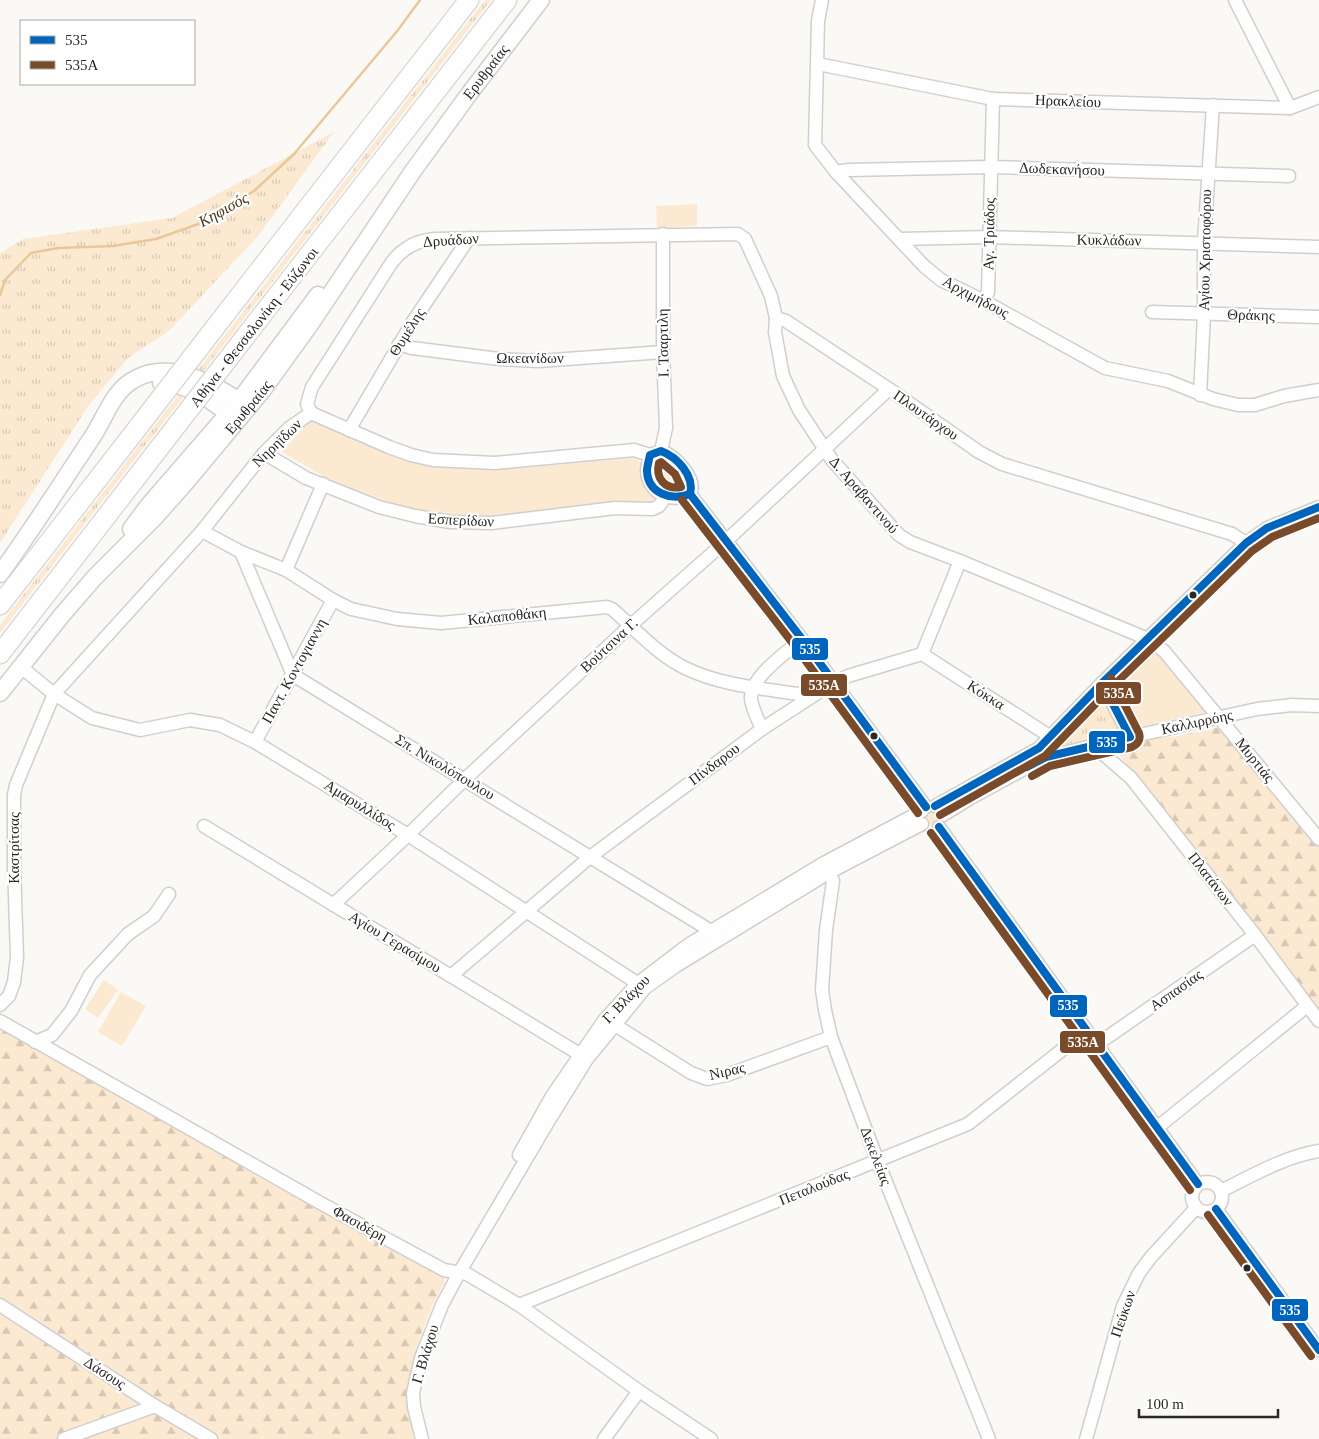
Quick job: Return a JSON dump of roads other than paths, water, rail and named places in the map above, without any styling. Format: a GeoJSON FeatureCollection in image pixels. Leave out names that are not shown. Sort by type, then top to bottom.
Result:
{"type":"FeatureCollection","features":[{"type":"Feature","properties":{"kind":"highway","name":"Αθήνα - Θεσσαλονίκη - Εύζωνοι"},"geometry":{"type":"LineString","coordinates":[[0,605],[469,0]]}},
{"type":"Feature","properties":{"kind":"highway","name":"Αθήνα - Θεσσαλονίκη - Εύζωνοι"},"geometry":{"type":"LineString","coordinates":[[0,654],[507,0]]}},
{"type":"Feature","properties":{"kind":"main road","name":"Ερυθραίας"},"geometry":{"type":"LineString","coordinates":[[0,693],[95,577],[148,506],[238,411],[262,391],[309,326],[379,219],[469,94],[541,0]]}},
{"type":"Feature","properties":{"kind":"main road"},"geometry":{"type":"LineString","coordinates":[[0,574],[93,436],[130,394],[141,386],[165,383],[183,387],[238,411]]}},
{"type":"Feature","properties":{"kind":"street","name":"Αρχιμήδους"},"geometry":{"type":"LineString","coordinates":[[822,0],[818,21],[815,145],[836,172],[924,266],[941,280],[984,301],[1105,368],[1168,381],[1200,395],[1246,406],[1299,392],[1319,390]]}},
{"type":"Feature","properties":{"kind":"street"},"geometry":{"type":"LineString","coordinates":[[1235,0],[1290,108]]}},
{"type":"Feature","properties":{"kind":"street","name":"Ηρακλείου"},"geometry":{"type":"LineString","coordinates":[[818,64],[993,99],[1290,108],[1319,97]]}},
{"type":"Feature","properties":{"kind":"street","name":"Αγ. Τριάδος"},"geometry":{"type":"LineString","coordinates":[[984,301],[988,292],[993,99]]}},
{"type":"Feature","properties":{"kind":"street","name":"Αγίου Χριστοφόρου"},"geometry":{"type":"LineString","coordinates":[[1200,395],[1204,314],[1204,242],[1213,105]]}},
{"type":"Feature","properties":{"kind":"street","name":"Δωδεκανήσου"},"geometry":{"type":"LineString","coordinates":[[836,172],[848,170],[990,167],[1289,176]]}},
{"type":"Feature","properties":{"kind":"street"},"geometry":{"type":"LineString","coordinates":[[663,234],[738,234],[745,239],[770,296],[776,318]]}},
{"type":"Feature","properties":{"kind":"street","name":"Δρυάδων"},"geometry":{"type":"LineString","coordinates":[[311,413],[308,398],[316,380],[397,256],[420,241],[469,238],[663,234]]}},
{"type":"Feature","properties":{"kind":"street","name":"Ι. Τσαρτιλη"},"geometry":{"type":"LineString","coordinates":[[655,453],[666,428],[663,352],[663,234]]}},
{"type":"Feature","properties":{"kind":"street","name":"Κυκλάδων"},"geometry":{"type":"LineString","coordinates":[[900,239],[989,237],[1319,246]]}},
{"type":"Feature","properties":{"kind":"street","name":"Θυμέλης"},"geometry":{"type":"LineString","coordinates":[[349,430],[399,344],[469,238]]}},
{"type":"Feature","properties":{"kind":"street","name":"Θράκης"},"geometry":{"type":"LineString","coordinates":[[1152,312],[1319,317]]}},
{"type":"Feature","properties":{"kind":"street","name":"Πλουτάρχου"},"geometry":{"type":"LineString","coordinates":[[776,318],[786,321],[889,389],[979,452],[1002,464],[1232,534],[1246,543]]}},
{"type":"Feature","properties":{"kind":"street","name":"Δ. Αραβαντινού"},"geometry":{"type":"LineString","coordinates":[[776,318],[775,332],[783,376],[799,410],[824,449],[858,491],[903,538],[1148,639]]}},
{"type":"Feature","properties":{"kind":"street","name":"Ωκεανίδων"},"geometry":{"type":"LineString","coordinates":[[399,344],[412,348],[498,359],[538,361],[663,352]]}},
{"type":"Feature","properties":{"kind":"street","name":"Βούτσινα Γ."},"geometry":{"type":"LineString","coordinates":[[333,905],[630,625],[726,541],[889,389]]}},
{"type":"Feature","properties":{"kind":"street","name":"Νηρηϊδων"},"geometry":{"type":"LineString","coordinates":[[54,694],[202,531],[264,453],[290,428],[311,413],[411,455],[433,460],[495,463],[634,450],[655,453]]}},
{"type":"Feature","properties":{"kind":"street","name":"Εσπερίδων"},"geometry":{"type":"LineString","coordinates":[[264,453],[306,478],[379,507],[436,520],[483,524],[615,508],[653,509],[659,506],[666,496]]}},
{"type":"Feature","properties":{"kind":"street"},"geometry":{"type":"LineString","coordinates":[[655,453],[669,453],[684,469],[693,488],[690,494],[679,498],[666,496],[658,492],[650,484],[647,472],[655,453]]}},
{"type":"Feature","properties":{"kind":"street"},"geometry":{"type":"LineString","coordinates":[[286,570],[323,484]]}},
{"type":"Feature","properties":{"kind":"street"},"geometry":{"type":"LineString","coordinates":[[690,494],[933,813],[1086,1031],[1198,1184]]}},
{"type":"Feature","properties":{"kind":"street"},"geometry":{"type":"LineString","coordinates":[[933,813],[930,830],[922,824],[920,817],[933,813],[1029,755],[1051,737],[1102,683],[1246,543],[1267,528],[1319,508]]}},
{"type":"Feature","properties":{"kind":"street","name":"Καλαποθάκη"},"geometry":{"type":"LineString","coordinates":[[202,531],[241,552],[286,570],[333,600],[351,609],[416,622],[441,623],[607,607],[612,609],[652,645],[685,668],[717,680],[753,688],[798,694],[806,700]]}},
{"type":"Feature","properties":{"kind":"street"},"geometry":{"type":"LineString","coordinates":[[241,552],[293,675]]}},
{"type":"Feature","properties":{"kind":"street"},"geometry":{"type":"LineString","coordinates":[[922,654],[960,561]]}},
{"type":"Feature","properties":{"kind":"street","name":"Παντ. Κοντογιαννη"},"geometry":{"type":"LineString","coordinates":[[256,742],[333,600]]}},
{"type":"Feature","properties":{"kind":"street"},"geometry":{"type":"LineString","coordinates":[[762,729],[752,702],[753,688],[763,674],[802,639]]}},
{"type":"Feature","properties":{"kind":"street","name":"Μυρτιάς"},"geometry":{"type":"LineString","coordinates":[[1148,639],[1164,651],[1319,839]]}},
{"type":"Feature","properties":{"kind":"street","name":"Πίνδαρου"},"geometry":{"type":"LineString","coordinates":[[451,976],[590,857],[762,729],[833,683],[848,676],[922,654]]}},
{"type":"Feature","properties":{"kind":"street","name":"Κόκκα"},"geometry":{"type":"LineString","coordinates":[[922,654],[1051,737]]}},
{"type":"Feature","properties":{"kind":"street","name":"Αμαρυλλίδος"},"geometry":{"type":"LineString","coordinates":[[21,667],[54,694],[92,718],[140,730],[190,720],[220,725],[256,742],[527,910],[641,985]]}},
{"type":"Feature","properties":{"kind":"street","name":"Σπ. Νικολόπουλου"},"geometry":{"type":"LineString","coordinates":[[293,675],[710,931]]}},
{"type":"Feature","properties":{"kind":"street"},"geometry":{"type":"LineString","coordinates":[[1102,683],[1130,737]]}},
{"type":"Feature","properties":{"kind":"street","name":"Καστρίτσας"},"geometry":{"type":"LineString","coordinates":[[0,1006],[9,996],[18,958],[14,865],[14,795],[16,785],[54,694]]}},
{"type":"Feature","properties":{"kind":"street","name":"Καλλιρρόης"},"geometry":{"type":"LineString","coordinates":[[933,813],[969,799],[1042,759],[1257,709],[1292,705],[1319,706]]}},
{"type":"Feature","properties":{"kind":"street","name":"Πλατάνων"},"geometry":{"type":"LineString","coordinates":[[1094,746],[1131,778],[1255,935],[1319,1021]]}},
{"type":"Feature","properties":{"kind":"street","name":"Γ. Βλάχου"},"geometry":{"type":"LineString","coordinates":[[422,1439],[414,1407],[414,1393],[421,1358],[434,1322],[459,1273],[468,1247],[552,1096],[610,1022],[641,985],[688,945],[827,867],[933,813]]}},
{"type":"Feature","properties":{"kind":"street","name":"Γ. Βλάχου"},"geometry":{"type":"LineString","coordinates":[[641,985],[676,966],[827,867],[922,824]]}},
{"type":"Feature","properties":{"kind":"street","name":"Αγίου Γερασίμου"},"geometry":{"type":"LineString","coordinates":[[204,826],[584,1057]]}},
{"type":"Feature","properties":{"kind":"street","name":"Δεκελείας"},"geometry":{"type":"LineString","coordinates":[[827,867],[832,885],[822,983],[823,1001],[831,1037],[878,1162],[989,1439]]}},
{"type":"Feature","properties":{"kind":"street"},"geometry":{"type":"LineString","coordinates":[[35,1042],[52,1035],[71,1011],[90,975],[128,934],[154,916],[169,894]]}},
{"type":"Feature","properties":{"kind":"street","name":"Ασπασίας"},"geometry":{"type":"LineString","coordinates":[[1096,1045],[1255,935]]}},
{"type":"Feature","properties":{"kind":"street"},"geometry":{"type":"LineString","coordinates":[[1158,1127],[1307,1006]]}},
{"type":"Feature","properties":{"kind":"street","name":"Φασιδέρη"},"geometry":{"type":"LineString","coordinates":[[0,1022],[444,1270],[467,1274],[519,1305],[639,1391],[711,1439]]}},
{"type":"Feature","properties":{"kind":"street","name":"Νιρας"},"geometry":{"type":"LineString","coordinates":[[610,1022],[691,1073],[708,1079],[727,1075],[831,1037]]}},
{"type":"Feature","properties":{"kind":"street","name":"Πεταλούδας"},"geometry":{"type":"LineString","coordinates":[[519,1305],[878,1162],[968,1124],[1086,1031]]}},
{"type":"Feature","properties":{"kind":"street"},"geometry":{"type":"LineString","coordinates":[[1222,1191],[1274,1165],[1306,1153],[1319,1151]]}},
{"type":"Feature","properties":{"kind":"street"},"geometry":{"type":"LineString","coordinates":[[1204,1182],[1211,1182],[1222,1191],[1222,1201],[1211,1212],[1205,1212],[1196,1208],[1192,1201],[1194,1189],[1198,1184],[1204,1182]]}},
{"type":"Feature","properties":{"kind":"street","name":"Πεύκων"},"geometry":{"type":"LineString","coordinates":[[1086,1439],[1123,1306],[1139,1273],[1151,1257],[1196,1208]]}},
{"type":"Feature","properties":{"kind":"street"},"geometry":{"type":"LineString","coordinates":[[1216,1209],[1319,1350]]}},
{"type":"Feature","properties":{"kind":"street","name":"Δάσους"},"geometry":{"type":"LineString","coordinates":[[0,1305],[155,1406],[210,1439]]}},
{"type":"Feature","properties":{"kind":"street"},"geometry":{"type":"LineString","coordinates":[[604,1439],[639,1391]]}},
{"type":"Feature","properties":{"kind":"street"},"geometry":{"type":"LineString","coordinates":[[64,1439],[155,1406]]}},
{"type":"Feature","properties":{"kind":"waterway","name":"Κηφισός"},"geometry":{"type":"LineString","coordinates":[[0,295],[5,280],[31,253],[58,248],[113,246],[156,239],[204,222],[254,191],[294,154],[398,30],[420,0]]}}]}
